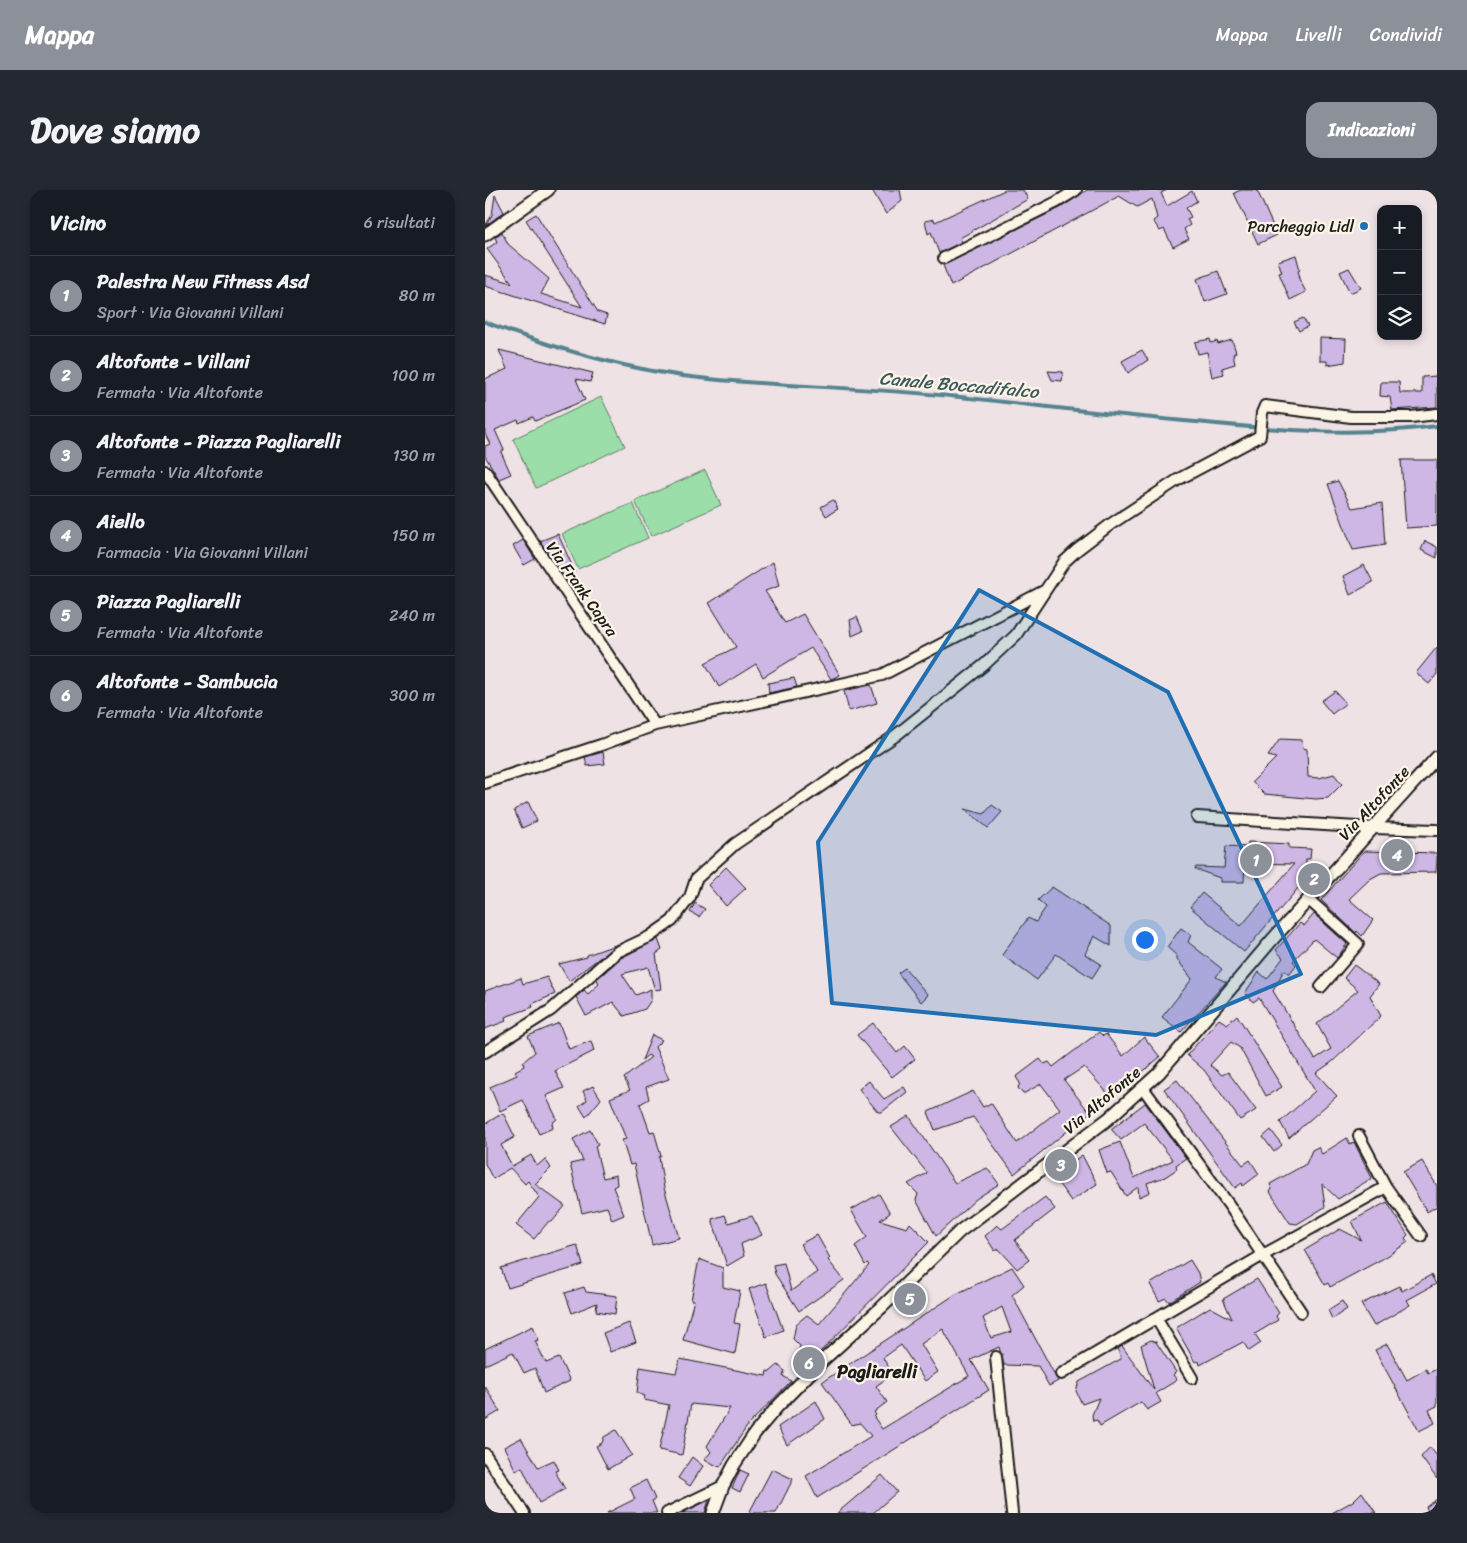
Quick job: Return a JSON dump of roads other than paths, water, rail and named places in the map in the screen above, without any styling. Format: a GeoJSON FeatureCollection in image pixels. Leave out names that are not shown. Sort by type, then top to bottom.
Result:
{"type":"FeatureCollection","features":[{"type":"Feature","properties":{"kind":"street"},"geometry":{"type":"LineString","coordinates":[[485,236],[548,190]]}},
{"type":"Feature","properties":{"kind":"street"},"geometry":{"type":"LineString","coordinates":[[944,258],[1057,202],[1077,190]]}},
{"type":"Feature","properties":{"kind":"street"},"geometry":{"type":"LineString","coordinates":[[485,1052],[551,1010],[617,952],[649,937],[672,921],[689,897],[696,879],[735,844],[895,736],[938,703],[1016,635],[1065,562],[1111,524],[1179,479],[1260,436],[1261,420],[1265,406],[1351,416],[1411,417],[1437,414]]}},
{"type":"Feature","properties":{"kind":"street","name":"Via Frank Capra"},"geometry":{"type":"LineString","coordinates":[[485,471],[655,724]]}},
{"type":"Feature","properties":{"kind":"street"},"geometry":{"type":"LineString","coordinates":[[485,782],[601,745],[655,724],[882,675],[1045,590]]}},
{"type":"Feature","properties":{"kind":"street","name":"Via Altofonte"},"geometry":{"type":"LineString","coordinates":[[713,1513],[723,1486],[755,1434],[822,1361],[882,1307],[960,1231],[1107,1119],[1159,1073],[1308,900],[1437,757]]}},
{"type":"Feature","properties":{"kind":"street"},"geometry":{"type":"LineString","coordinates":[[1197,817],[1437,830]]}},
{"type":"Feature","properties":{"kind":"street"},"geometry":{"type":"LineString","coordinates":[[1308,900],[1358,944],[1321,987]]}},
{"type":"Feature","properties":{"kind":"street"},"geometry":{"type":"LineString","coordinates":[[1143,1088],[1229,1205],[1301,1312]]}},
{"type":"Feature","properties":{"kind":"street"},"geometry":{"type":"LineString","coordinates":[[1359,1136],[1386,1187],[1421,1236]]}},
{"type":"Feature","properties":{"kind":"street"},"geometry":{"type":"LineString","coordinates":[[1061,1374],[1263,1255],[1386,1187]]}},
{"type":"Feature","properties":{"kind":"street"},"geometry":{"type":"LineString","coordinates":[[1156,1318],[1192,1378]]}},
{"type":"Feature","properties":{"kind":"street"},"geometry":{"type":"LineString","coordinates":[[996,1357],[1012,1513]]}},
{"type":"Feature","properties":{"kind":"street"},"geometry":{"type":"LineString","coordinates":[[485,1454],[524,1513]]}},
{"type":"Feature","properties":{"kind":"street"},"geometry":{"type":"LineString","coordinates":[[667,1513],[723,1486]]}},
{"type":"Feature","properties":{"kind":"waterway","name":"Canale Boccadifalco"},"geometry":{"type":"LineString","coordinates":[[485,322],[595,358],[680,376],[929,394],[1286,430],[1346,432],[1437,426]]}},
{"type":"Feature","properties":{"kind":"place","name":"Parcheggio Lidl"},"geometry":{"type":"Point","coordinates":[1364,226]}},
{"type":"Feature","properties":{"kind":"place","name":"Aiello"},"geometry":{"type":"Point","coordinates":[1397,855]}},
{"type":"Feature","properties":{"kind":"place","name":"Palestra New Fitness Asd"},"geometry":{"type":"Point","coordinates":[1256,860]}},
{"type":"Feature","properties":{"kind":"place","name":"Altofonte - Villani"},"geometry":{"type":"Point","coordinates":[1314,879]}},
{"type":"Feature","properties":{"kind":"place","name":"Altofonte - Piazza Pagliarelli"},"geometry":{"type":"Point","coordinates":[1061,1165]}},
{"type":"Feature","properties":{"kind":"place","name":"Piazza Pagliarelli"},"geometry":{"type":"Point","coordinates":[910,1299]}},
{"type":"Feature","properties":{"kind":"place","name":"Altofonte - Sambucia"},"geometry":{"type":"Point","coordinates":[809,1363]}},
{"type":"Feature","properties":{"kind":"district","name":"Pagliarelli"},"geometry":{"type":"Point","coordinates":[877,1372]}}]}
